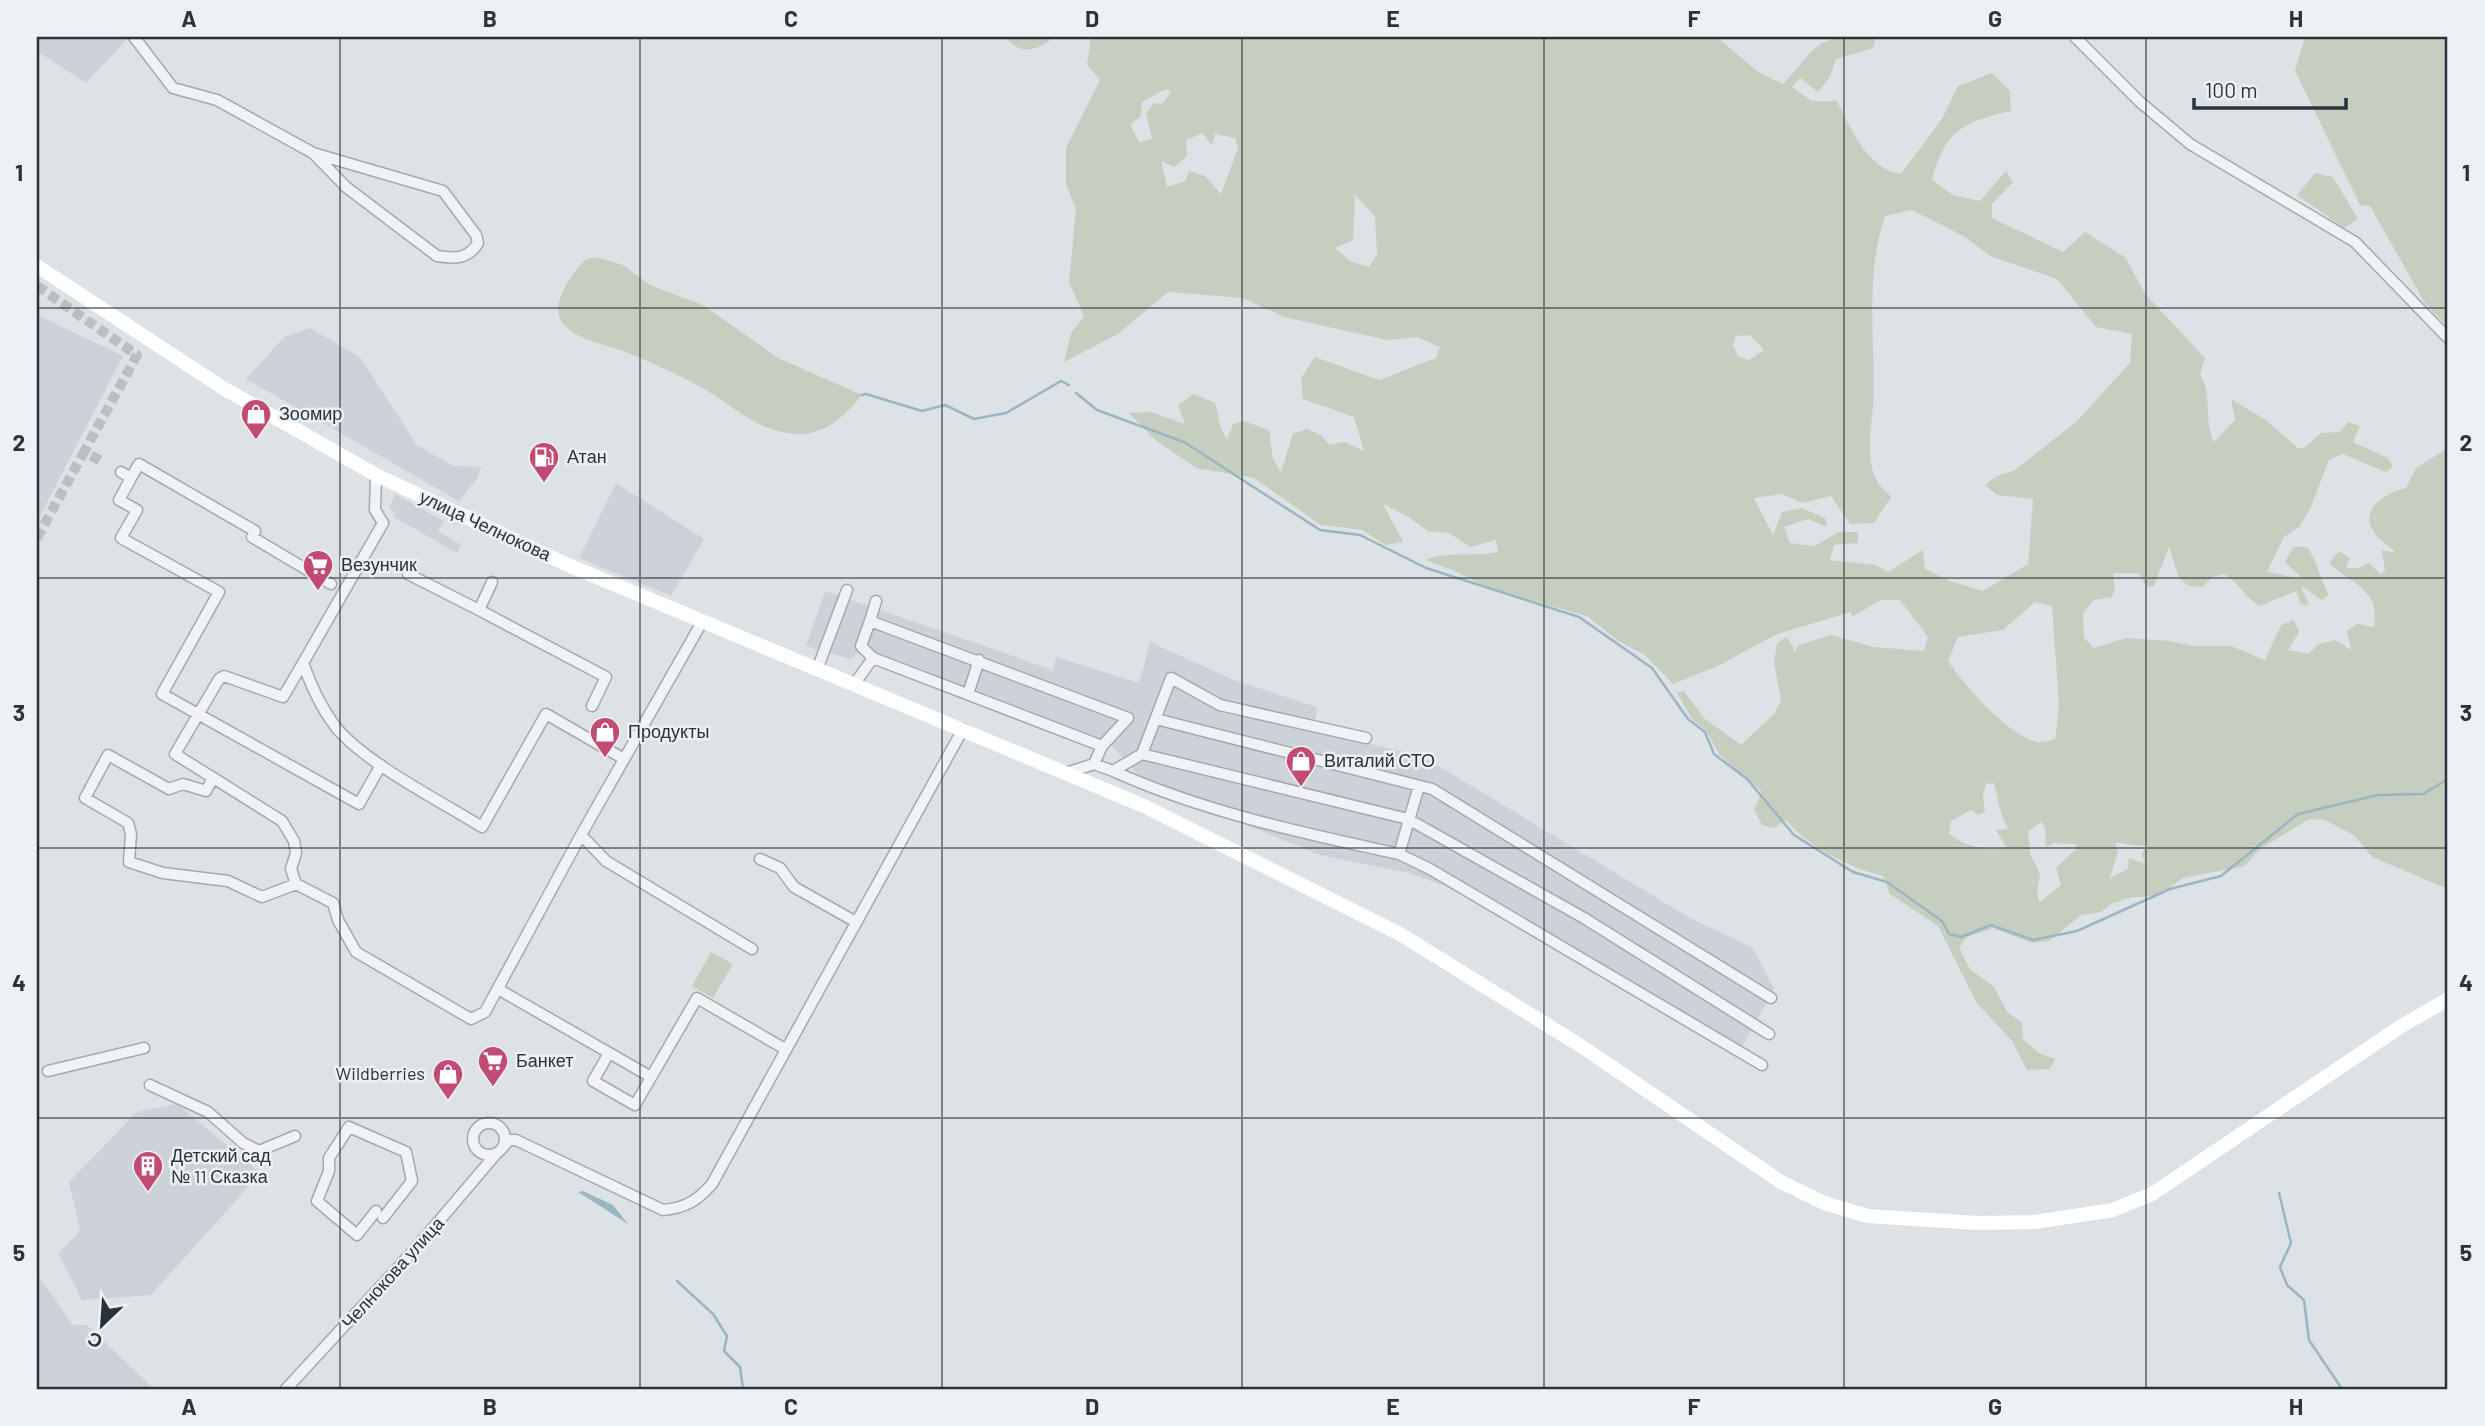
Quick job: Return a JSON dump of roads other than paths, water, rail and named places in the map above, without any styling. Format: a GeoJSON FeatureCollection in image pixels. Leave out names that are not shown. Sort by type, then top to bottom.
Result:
{"type":"FeatureCollection","features":[{"type":"Feature","properties":{"kind":"main road","name":"улица Челнокова"},"geometry":{"type":"LineString","coordinates":[[37,266],[223,388],[376,475],[568,565],[702,622],[818,667],[1143,806],[1400,934],[1581,1046],[1781,1182],[1824,1203],[1868,1216],[1978,1223],[2035,1222],[2113,1210],[2152,1194],[2179,1177],[2255,1123],[2448,999]]}},
{"type":"Feature","properties":{"kind":"street"},"geometry":{"type":"LineString","coordinates":[[134,37],[173,88],[217,100],[313,153],[443,191],[476,235],[478,243],[472,253],[455,259],[438,256],[346,187],[313,153]]}},
{"type":"Feature","properties":{"kind":"street"},"geometry":{"type":"LineString","coordinates":[[2075,37],[2140,102],[2190,144],[2355,242],[2448,338]]}},
{"type":"Feature","properties":{"kind":"street"},"geometry":{"type":"LineString","coordinates":[[331,584],[252,537],[255,531],[139,464],[119,500],[137,510],[121,538],[219,592],[162,694],[359,804],[381,765]]}},
{"type":"Feature","properties":{"kind":"street"},"geometry":{"type":"LineString","coordinates":[[121,472],[131,478]]}},
{"type":"Feature","properties":{"kind":"street"},"geometry":{"type":"LineString","coordinates":[[376,475],[375,510],[383,523],[283,697],[223,676],[175,754],[282,821],[296,853],[291,869],[296,884],[333,903],[338,920],[356,951],[471,1019],[485,1012],[581,835],[702,622]]}},
{"type":"Feature","properties":{"kind":"street"},"geometry":{"type":"LineString","coordinates":[[408,574],[607,677],[592,706]]}},
{"type":"Feature","properties":{"kind":"street"},"geometry":{"type":"LineString","coordinates":[[479,610],[492,582]]}},
{"type":"Feature","properties":{"kind":"street"},"geometry":{"type":"LineString","coordinates":[[818,667],[847,590]]}},
{"type":"Feature","properties":{"kind":"street"},"geometry":{"type":"LineString","coordinates":[[876,601],[861,646],[873,658],[1102,746]]}},
{"type":"Feature","properties":{"kind":"street"},"geometry":{"type":"LineString","coordinates":[[870,621],[1128,718],[1102,746],[1094,764]]}},
{"type":"Feature","properties":{"kind":"street"},"geometry":{"type":"LineString","coordinates":[[855,683],[873,658]]}},
{"type":"Feature","properties":{"kind":"street"},"geometry":{"type":"LineString","coordinates":[[968,694],[979,660]]}},
{"type":"Feature","properties":{"kind":"street"},"geometry":{"type":"LineString","coordinates":[[303,663],[315,696],[336,728],[381,765],[482,827],[546,714],[624,759]]}},
{"type":"Feature","properties":{"kind":"street"},"geometry":{"type":"LineString","coordinates":[[1113,771],[1142,754],[1171,678],[1220,705],[1366,738]]}},
{"type":"Feature","properties":{"kind":"street"},"geometry":{"type":"LineString","coordinates":[[1156,719],[1432,789],[1771,998]]}},
{"type":"Feature","properties":{"kind":"street"},"geometry":{"type":"LineString","coordinates":[[609,1053],[593,1081],[635,1105],[697,998],[785,1049],[963,729]]}},
{"type":"Feature","properties":{"kind":"street"},"geometry":{"type":"LineString","coordinates":[[1142,754],[1408,819],[1584,919],[1769,1034]]}},
{"type":"Feature","properties":{"kind":"street"},"geometry":{"type":"LineString","coordinates":[[213,778],[206,791],[183,784],[169,789],[108,755],[85,798],[128,823],[131,834],[129,862],[163,873],[228,881],[262,897],[296,884]]}},
{"type":"Feature","properties":{"kind":"street"},"geometry":{"type":"LineString","coordinates":[[1063,774],[1094,764],[1151,789],[1286,830],[1399,854],[1430,869],[1762,1066]]}},
{"type":"Feature","properties":{"kind":"street"},"geometry":{"type":"LineString","coordinates":[[1399,854],[1419,786]]}},
{"type":"Feature","properties":{"kind":"street"},"geometry":{"type":"LineString","coordinates":[[581,835],[606,861],[752,949]]}},
{"type":"Feature","properties":{"kind":"street"},"geometry":{"type":"LineString","coordinates":[[760,859],[780,868],[794,887],[856,922]]}},
{"type":"Feature","properties":{"kind":"street"},"geometry":{"type":"LineString","coordinates":[[498,989],[651,1077]]}},
{"type":"Feature","properties":{"kind":"street"},"geometry":{"type":"LineString","coordinates":[[48,1071],[144,1048]]}},
{"type":"Feature","properties":{"kind":"street","name":"Челнокова улица"},"geometry":{"type":"LineString","coordinates":[[286,1389],[416,1248],[509,1140],[516,1140],[663,1210],[681,1209],[698,1199],[712,1184],[785,1049]]}},
{"type":"Feature","properties":{"kind":"street"},"geometry":{"type":"LineString","coordinates":[[150,1085],[208,1112],[243,1143],[259,1151],[295,1136]]}},
{"type":"Feature","properties":{"kind":"street"},"geometry":{"type":"LineString","coordinates":[[349,1127],[406,1152],[412,1181],[379,1214],[356,1235],[317,1201],[329,1171],[329,1158],[349,1127]]}},
{"type":"Feature","properties":{"kind":"water"},"geometry":{"type":"Polygon","coordinates":[[[583,1191],[613,1205],[628,1224],[578,1192],[583,1191]]]}},
{"type":"Feature","properties":{"kind":"waterway"},"geometry":{"type":"LineString","coordinates":[[862,395],[922,411],[945,405],[974,419],[1006,413],[1061,381],[1069,385]]}},
{"type":"Feature","properties":{"kind":"waterway"},"geometry":{"type":"LineString","coordinates":[[1076,393],[1097,410],[1184,442],[1320,530],[1360,535],[1426,568],[1579,617],[1652,668],[1688,719],[1705,732],[1714,754],[1747,779],[1794,835],[1853,872],[1887,882],[1942,921],[1949,934],[1961,937],[1991,925],[2033,940],[2077,931],[2170,889],[2221,876],[2298,814],[2378,795],[2423,794],[2448,779]]}},
{"type":"Feature","properties":{"kind":"waterway"},"geometry":{"type":"LineString","coordinates":[[2279,1193],[2291,1243],[2280,1267],[2287,1285],[2304,1300],[2309,1340],[2342,1389]]}},
{"type":"Feature","properties":{"kind":"waterway"},"geometry":{"type":"LineString","coordinates":[[677,1281],[713,1314],[727,1336],[724,1351],[740,1367],[743,1389]]}},
{"type":"Feature","properties":{"kind":"tunnel"},"geometry":{"type":"LineString","coordinates":[[37,286],[137,355],[84,452],[103,462]]}},
{"type":"Feature","properties":{"kind":"tunnel"},"geometry":{"type":"LineString","coordinates":[[37,538],[84,452]]}},
{"type":"Feature","properties":{"kind":"place","name":"Зоомир"},"geometry":{"type":"Point","coordinates":[256,441]}},
{"type":"Feature","properties":{"kind":"place","name":"Атан"},"geometry":{"type":"Point","coordinates":[544,484]}},
{"type":"Feature","properties":{"kind":"place","name":"Везунчик"},"geometry":{"type":"Point","coordinates":[318,592]}},
{"type":"Feature","properties":{"kind":"place","name":"Продукты"},"geometry":{"type":"Point","coordinates":[605,759]}},
{"type":"Feature","properties":{"kind":"place","name":"Виталий СТО"},"geometry":{"type":"Point","coordinates":[1301,788]}},
{"type":"Feature","properties":{"kind":"place","name":"Банкет"},"geometry":{"type":"Point","coordinates":[493,1088]}},
{"type":"Feature","properties":{"kind":"place","name":"Wildberries"},"geometry":{"type":"Point","coordinates":[448,1101]}},
{"type":"Feature","properties":{"kind":"place","name":"Детский сад № 11 Сказка"},"geometry":{"type":"Point","coordinates":[148,1193]}}]}
